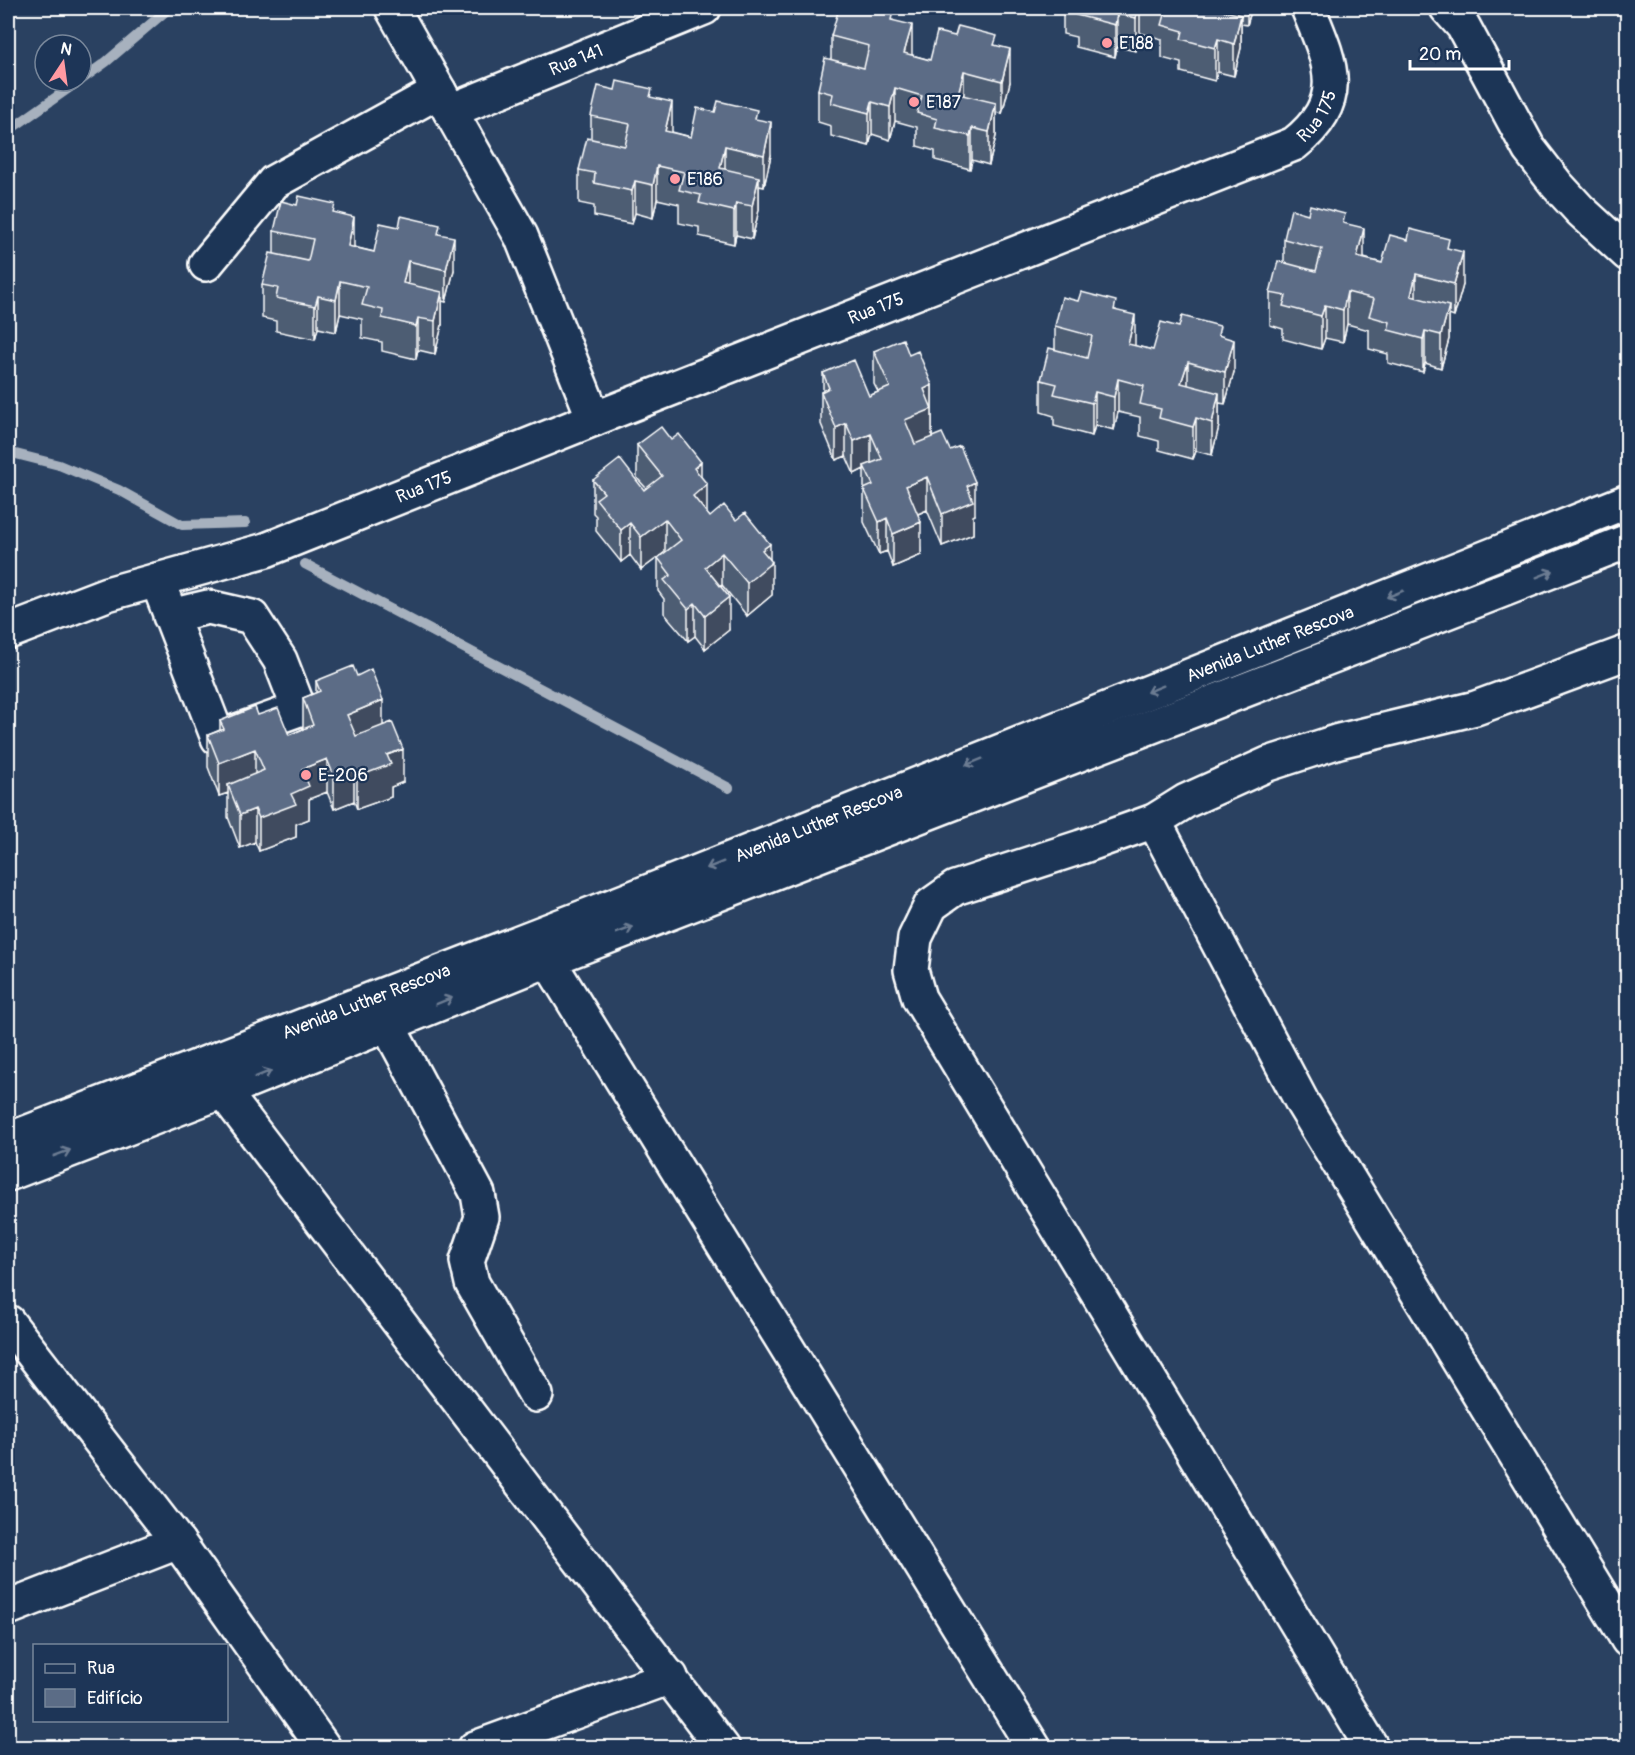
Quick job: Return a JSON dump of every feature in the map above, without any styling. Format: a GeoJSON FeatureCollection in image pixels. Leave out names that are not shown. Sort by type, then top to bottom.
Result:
{"type":"FeatureCollection","features":[{"type":"Feature","properties":{"kind":"street"},"geometry":{"type":"LineString","coordinates":[[392,8],[520,236],[594,419]]}},
{"type":"Feature","properties":{"kind":"street","name":"Rua 141"},"geometry":{"type":"LineString","coordinates":[[206,264],[274,182],[444,101],[704,8]]}},
{"type":"Feature","properties":{"kind":"street","name":"Rua 175"},"geometry":{"type":"LineString","coordinates":[[8,632],[107,594],[266,550],[1294,144],[1310,131],[1324,112],[1330,91],[1330,71],[1319,34],[1308,8]]}},
{"type":"Feature","properties":{"kind":"street"},"geometry":{"type":"LineString","coordinates":[[1447,8],[1463,26],[1529,148],[1557,185],[1580,210],[1628,254]]}},
{"type":"Feature","properties":{"kind":"street","name":"Avenida Luther Rescova"},"geometry":{"type":"LineString","coordinates":[[8,1140],[626,901],[1628,501]]}},
{"type":"Feature","properties":{"kind":"street","name":"Avenida Luther Rescova"},"geometry":{"type":"LineString","coordinates":[[8,1174],[223,1091],[548,960],[1628,541]]}},
{"type":"Feature","properties":{"kind":"street"},"geometry":{"type":"LineString","coordinates":[[157,580],[170,616]]}},
{"type":"Feature","properties":{"kind":"street"},"geometry":{"type":"LineString","coordinates":[[1372,1748],[919,998],[911,970],[915,938],[931,905],[955,888],[1154,821],[1186,801],[1268,764],[1339,741],[1476,708],[1628,652]]}},
{"type":"Feature","properties":{"kind":"street"},"geometry":{"type":"LineString","coordinates":[[1154,821],[1303,1104],[1628,1640]]}},
{"type":"Feature","properties":{"kind":"street"},"geometry":{"type":"LineString","coordinates":[[548,960],[1034,1748]]}},
{"type":"Feature","properties":{"kind":"street"},"geometry":{"type":"LineString","coordinates":[[387,1024],[478,1194],[482,1217],[467,1261],[472,1283],[536,1395]]}},
{"type":"Feature","properties":{"kind":"street"},"geometry":{"type":"LineString","coordinates":[[223,1091],[723,1748]]}},
{"type":"Feature","properties":{"kind":"street"},"geometry":{"type":"LineString","coordinates":[[8,1322],[178,1542],[324,1748]]}},
{"type":"Feature","properties":{"kind":"street"},"geometry":{"type":"LineString","coordinates":[[8,1608],[178,1542]]}},
{"type":"Feature","properties":{"kind":"street"},"geometry":{"type":"LineString","coordinates":[[475,1748],[671,1677]]}},
{"type":"Feature","properties":{"kind":"building"},"geometry":{"type":"Polygon","coordinates":[[[839,8],[855,11],[856,8],[878,8],[893,11],[891,20],[912,25],[904,53],[930,60],[937,32],[955,36],[958,26],[997,36],[994,45],[1010,49],[1002,81],[964,71],[958,94],[996,103],[989,132],[972,128],[970,136],[935,128],[937,119],[917,113],[922,96],[895,88],[890,107],[872,102],[869,113],[831,103],[833,94],[818,90],[825,58],[864,68],[869,46],[831,36],[839,8]]]}},
{"type":"Feature","properties":{"kind":"building"},"geometry":{"type":"Polygon","coordinates":[[[1078,8],[1138,8],[1136,18],[1117,14],[1115,25],[1076,15],[1078,8]]]}},
{"type":"Feature","properties":{"kind":"building"},"geometry":{"type":"Polygon","coordinates":[[[1167,8],[1212,8],[1241,15],[1234,44],[1218,39],[1215,48],[1181,39],[1183,31],[1162,25],[1167,8]]]}},
{"type":"Feature","properties":{"kind":"building"},"geometry":{"type":"Polygon","coordinates":[[[617,81],[652,89],[650,97],[672,102],[665,131],[691,137],[697,108],[715,112],[718,101],[757,110],[755,119],[771,122],[764,155],[725,146],[720,168],[759,177],[752,206],[736,203],[734,211],[699,203],[701,195],[679,190],[684,172],[657,166],[653,185],[635,181],[632,191],[594,183],[595,173],[579,170],[587,138],[625,146],[630,124],[591,116],[598,86],[615,90],[617,81]]]}},
{"type":"Feature","properties":{"kind":"building"},"geometry":{"type":"Polygon","coordinates":[[[299,196],[335,204],[333,212],[354,217],[348,246],[374,252],[380,223],[399,227],[401,216],[440,225],[438,234],[454,237],[446,270],[408,261],[403,283],[442,292],[435,321],[418,318],[416,326],[382,318],[383,310],[362,305],[367,287],[340,281],[336,300],[318,296],[315,306],[276,298],[278,288],[262,285],[270,253],[308,261],[313,239],[274,231],[281,201],[297,205],[299,196]]]}},
{"type":"Feature","properties":{"kind":"building"},"geometry":{"type":"Polygon","coordinates":[[[1310,205],[1345,214],[1343,223],[1364,228],[1357,257],[1382,263],[1390,235],[1408,240],[1410,229],[1449,239],[1447,248],[1463,252],[1454,284],[1416,274],[1411,296],[1449,306],[1441,335],[1425,331],[1423,339],[1388,330],[1390,322],[1369,316],[1374,299],[1347,292],[1343,310],[1325,305],[1321,316],[1283,306],[1286,296],[1270,293],[1278,261],[1316,271],[1322,249],[1284,239],[1291,209],[1308,214],[1310,205]]]}},
{"type":"Feature","properties":{"kind":"building"},"geometry":{"type":"Polygon","coordinates":[[[1081,292],[1116,301],[1114,310],[1135,315],[1128,344],[1153,350],[1161,322],[1179,327],[1182,316],[1220,326],[1218,335],[1234,340],[1225,372],[1188,362],[1181,383],[1219,393],[1212,423],[1196,418],[1193,427],[1159,418],[1161,409],[1140,404],[1144,386],[1118,379],[1114,397],[1095,392],[1092,403],[1054,394],[1057,384],[1041,380],[1049,348],[1087,358],[1092,336],[1055,326],[1062,297],[1078,301],[1081,292]]]}},
{"type":"Feature","properties":{"kind":"building"},"geometry":{"type":"Polygon","coordinates":[[[903,339],[909,355],[918,351],[932,385],[924,389],[932,409],[905,420],[915,444],[942,433],[950,450],[960,446],[975,482],[967,486],[973,501],[942,514],[927,477],[906,486],[921,522],[893,534],[887,518],[879,522],[864,489],[873,485],[864,466],[882,459],[871,434],[854,441],[846,423],[836,428],[821,392],[829,388],[823,373],[854,360],[869,396],[890,387],[874,351],[903,339]]]}},
{"type":"Feature","properties":{"kind":"building"},"geometry":{"type":"Polygon","coordinates":[[[661,427],[671,440],[679,434],[701,462],[694,468],[707,484],[693,496],[710,517],[724,505],[736,520],[745,513],[770,544],[762,550],[772,562],[747,583],[722,553],[705,567],[729,597],[705,616],[695,603],[688,609],[664,580],[671,575],[658,558],[681,540],[665,519],[641,537],[630,523],[621,530],[596,499],[604,493],[593,480],[620,459],[644,490],[662,476],[637,445],[661,427]]]}},
{"type":"Feature","properties":{"kind":"building"},"geometry":{"type":"Polygon","coordinates":[[[353,666],[357,676],[371,669],[383,700],[347,715],[356,736],[392,722],[403,749],[387,755],[391,764],[357,777],[354,769],[334,776],[327,759],[302,769],[309,786],[291,794],[296,804],[259,818],[255,809],[240,815],[228,785],[264,770],[255,749],[219,763],[208,735],[224,729],[220,721],[255,707],[258,715],[278,708],[289,735],[313,725],[303,698],[320,691],[316,681],[353,666]]]}},
{"type":"Feature","properties":{"kind":"waterway"},"geometry":{"type":"LineString","coordinates":[[93,71],[167,10],[174,8]]}},
{"type":"Feature","properties":{"kind":"waterway"},"geometry":{"type":"LineString","coordinates":[[8,131],[62,93]]}},
{"type":"Feature","properties":{"kind":"waterway"},"geometry":{"type":"LineString","coordinates":[[8,452],[59,465],[119,490],[182,525],[245,523]]}},
{"type":"Feature","properties":{"kind":"waterway"},"geometry":{"type":"LineString","coordinates":[[305,564],[729,788]]}},
{"type":"Feature","properties":{"kind":"place","name":"E188"},"geometry":{"type":"Point","coordinates":[1107,43]}},
{"type":"Feature","properties":{"kind":"place","name":"E187"},"geometry":{"type":"Point","coordinates":[914,102]}},
{"type":"Feature","properties":{"kind":"place","name":"E186"},"geometry":{"type":"Point","coordinates":[675,179]}},
{"type":"Feature","properties":{"kind":"place","name":"E-206"},"geometry":{"type":"Point","coordinates":[306,775]}}]}
